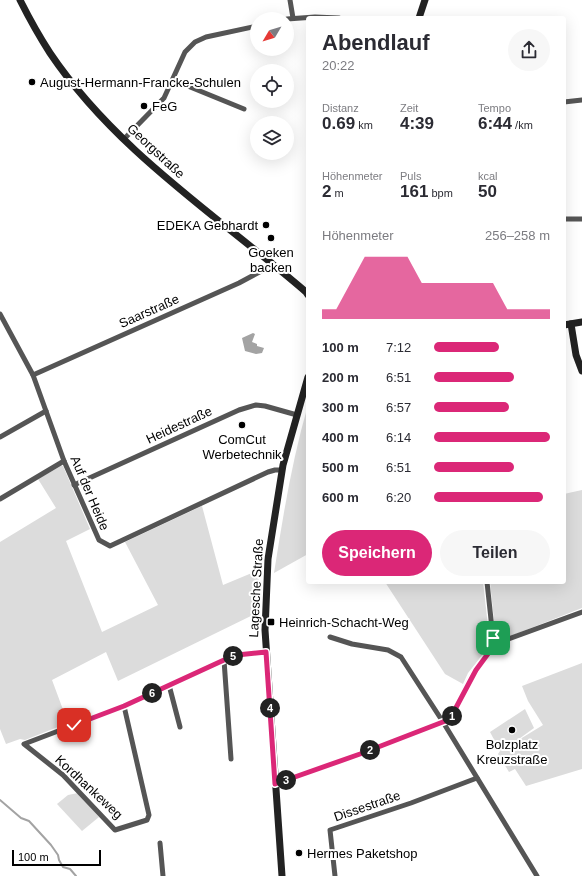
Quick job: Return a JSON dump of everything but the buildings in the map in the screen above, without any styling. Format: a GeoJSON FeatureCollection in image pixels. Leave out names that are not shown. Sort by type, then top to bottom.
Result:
{"type":"FeatureCollection","features":[{"type":"Feature","properties":{"kind":"street","name":"Georgstraße"},"geometry":{"type":"LineString","coordinates":[[20,0],[39,36],[58,64],[87,101],[124,139],[182,192],[272,262],[306,292]]}},
{"type":"Feature","properties":{"kind":"street"},"geometry":{"type":"LineString","coordinates":[[290,0],[292,12]]}},
{"type":"Feature","properties":{"kind":"street"},"geometry":{"type":"LineString","coordinates":[[420,16],[425,0]]}},
{"type":"Feature","properties":{"kind":"street"},"geometry":{"type":"LineString","coordinates":[[294,18],[306,17]]}},
{"type":"Feature","properties":{"kind":"street"},"geometry":{"type":"LineString","coordinates":[[124,139],[164,98],[186,52],[195,42],[206,37],[250,28]]}},
{"type":"Feature","properties":{"kind":"street"},"geometry":{"type":"LineString","coordinates":[[173,80],[244,109]]}},
{"type":"Feature","properties":{"kind":"street"},"geometry":{"type":"LineString","coordinates":[[566,102],[582,100]]}},
{"type":"Feature","properties":{"kind":"street"},"geometry":{"type":"LineString","coordinates":[[566,219],[582,219]]}},
{"type":"Feature","properties":{"kind":"street","name":"Saarstraße"},"geometry":{"type":"LineString","coordinates":[[33,376],[239,283],[267,268],[272,262]]}},
{"type":"Feature","properties":{"kind":"street","name":"Auf der Heide"},"geometry":{"type":"LineString","coordinates":[[0,314],[33,376],[64,461],[98,540],[110,546],[268,472],[282,470]]}},
{"type":"Feature","properties":{"kind":"street"},"geometry":{"type":"LineString","coordinates":[[582,322],[567,324],[582,371]]}},
{"type":"Feature","properties":{"kind":"street","name":"Lagesche Straße"},"geometry":{"type":"LineString","coordinates":[[282,876],[265,620],[268,559],[282,470],[306,384]]}},
{"type":"Feature","properties":{"kind":"street","name":"Heidestraße"},"geometry":{"type":"LineString","coordinates":[[74,485],[239,410],[256,405],[297,415]]}},
{"type":"Feature","properties":{"kind":"street"},"geometry":{"type":"LineString","coordinates":[[0,437],[46,411]]}},
{"type":"Feature","properties":{"kind":"street"},"geometry":{"type":"LineString","coordinates":[[0,499],[64,461]]}},
{"type":"Feature","properties":{"kind":"street"},"geometry":{"type":"LineString","coordinates":[[275,784],[360,754],[443,722],[451,717],[476,670],[490,651],[492,645],[493,638],[487,584]]}},
{"type":"Feature","properties":{"kind":"street"},"geometry":{"type":"LineString","coordinates":[[492,645],[582,612]]}},
{"type":"Feature","properties":{"kind":"street"},"geometry":{"type":"LineString","coordinates":[[330,637],[352,644],[388,650],[401,657],[443,722],[537,876]]}},
{"type":"Feature","properties":{"kind":"street"},"geometry":{"type":"LineString","coordinates":[[124,706],[237,655],[266,652]]}},
{"type":"Feature","properties":{"kind":"street"},"geometry":{"type":"LineString","coordinates":[[224,660],[231,759]]}},
{"type":"Feature","properties":{"kind":"street"},"geometry":{"type":"LineString","coordinates":[[169,685],[180,727]]}},
{"type":"Feature","properties":{"kind":"street","name":"Kordhankeweg"},"geometry":{"type":"LineString","coordinates":[[124,706],[150,815],[147,820],[115,830],[63,775],[24,744],[124,706]]}},
{"type":"Feature","properties":{"kind":"street","name":"Dissestraße"},"geometry":{"type":"LineString","coordinates":[[336,876],[330,830],[411,803],[477,778]]}},
{"type":"Feature","properties":{"kind":"street"},"geometry":{"type":"LineString","coordinates":[[160,842],[163,876]]}},
{"type":"Feature","properties":{"kind":"shaded area"},"geometry":{"type":"Polygon","coordinates":[[[253,333],[255,334],[252,342],[257,344],[257,346],[264,348],[262,353],[256,354],[245,351],[242,338],[253,333]]]}},
{"type":"Feature","properties":{"kind":"shaded area"},"geometry":{"type":"Polygon","coordinates":[[[306,412],[306,555],[274,573],[284,509],[306,412]]]}},
{"type":"Feature","properties":{"kind":"shaded area"},"geometry":{"type":"Polygon","coordinates":[[[63,466],[90,529],[66,541],[102,632],[158,605],[125,542],[202,506],[223,585],[259,570],[257,613],[118,681],[106,652],[52,680],[68,723],[25,740],[20,739],[6,744],[0,729],[0,542],[56,508],[38,479],[63,466]]]}},
{"type":"Feature","properties":{"kind":"shaded area"},"geometry":{"type":"Polygon","coordinates":[[[582,490],[582,608],[500,640],[496,639],[490,584],[566,584],[566,494],[582,490]]]}},
{"type":"Feature","properties":{"kind":"shaded area"},"geometry":{"type":"Polygon","coordinates":[[[386,584],[483,584],[489,635],[488,648],[468,673],[463,684],[445,674],[386,584]]]}},
{"type":"Feature","properties":{"kind":"shaded area"},"geometry":{"type":"Polygon","coordinates":[[[582,663],[582,769],[526,786],[515,769],[509,772],[498,754],[500,751],[490,732],[525,709],[534,728],[512,744],[543,725],[528,701],[522,686],[582,663]]]}},
{"type":"Feature","properties":{"kind":"shaded area"},"geometry":{"type":"Polygon","coordinates":[[[78,793],[99,817],[82,831],[57,804],[68,795],[78,793]]]}},
{"type":"Feature","properties":{"kind":"waterway"},"geometry":{"type":"LineString","coordinates":[[0,800],[21,818],[29,821],[51,845],[58,855],[63,867],[70,869],[76,876]]}},
{"type":"Feature","properties":{"kind":"place","name":"August-Hermann-Francke-Schulen"},"geometry":{"type":"Point","coordinates":[32,82]}},
{"type":"Feature","properties":{"kind":"place","name":"FeG"},"geometry":{"type":"Point","coordinates":[144,106]}},
{"type":"Feature","properties":{"kind":"place","name":"EDEKA Gebhardt"},"geometry":{"type":"Point","coordinates":[266,225]}},
{"type":"Feature","properties":{"kind":"place","name":"Goeken backen"},"geometry":{"type":"Point","coordinates":[271,238]}},
{"type":"Feature","properties":{"kind":"place","name":"ComCut Werbetechnik"},"geometry":{"type":"Point","coordinates":[242,425]}},
{"type":"Feature","properties":{"kind":"place","name":"Heinrich-Schacht-Weg"},"geometry":{"type":"Point","coordinates":[271,622]}},
{"type":"Feature","properties":{"kind":"place","name":"Bolzplatz Kreuzstraße"},"geometry":{"type":"Point","coordinates":[512,730]}},
{"type":"Feature","properties":{"kind":"place","name":"Hermes Paketshop"},"geometry":{"type":"Point","coordinates":[299,853]}},
{"type":"Feature","properties":{"kind":"route"},"geometry":{"type":"LineString","coordinates":[[74,725],[124,706],[237,655],[266,652],[275,784],[360,754],[448,720],[476,670],[490,651],[493,638]]}}]}
